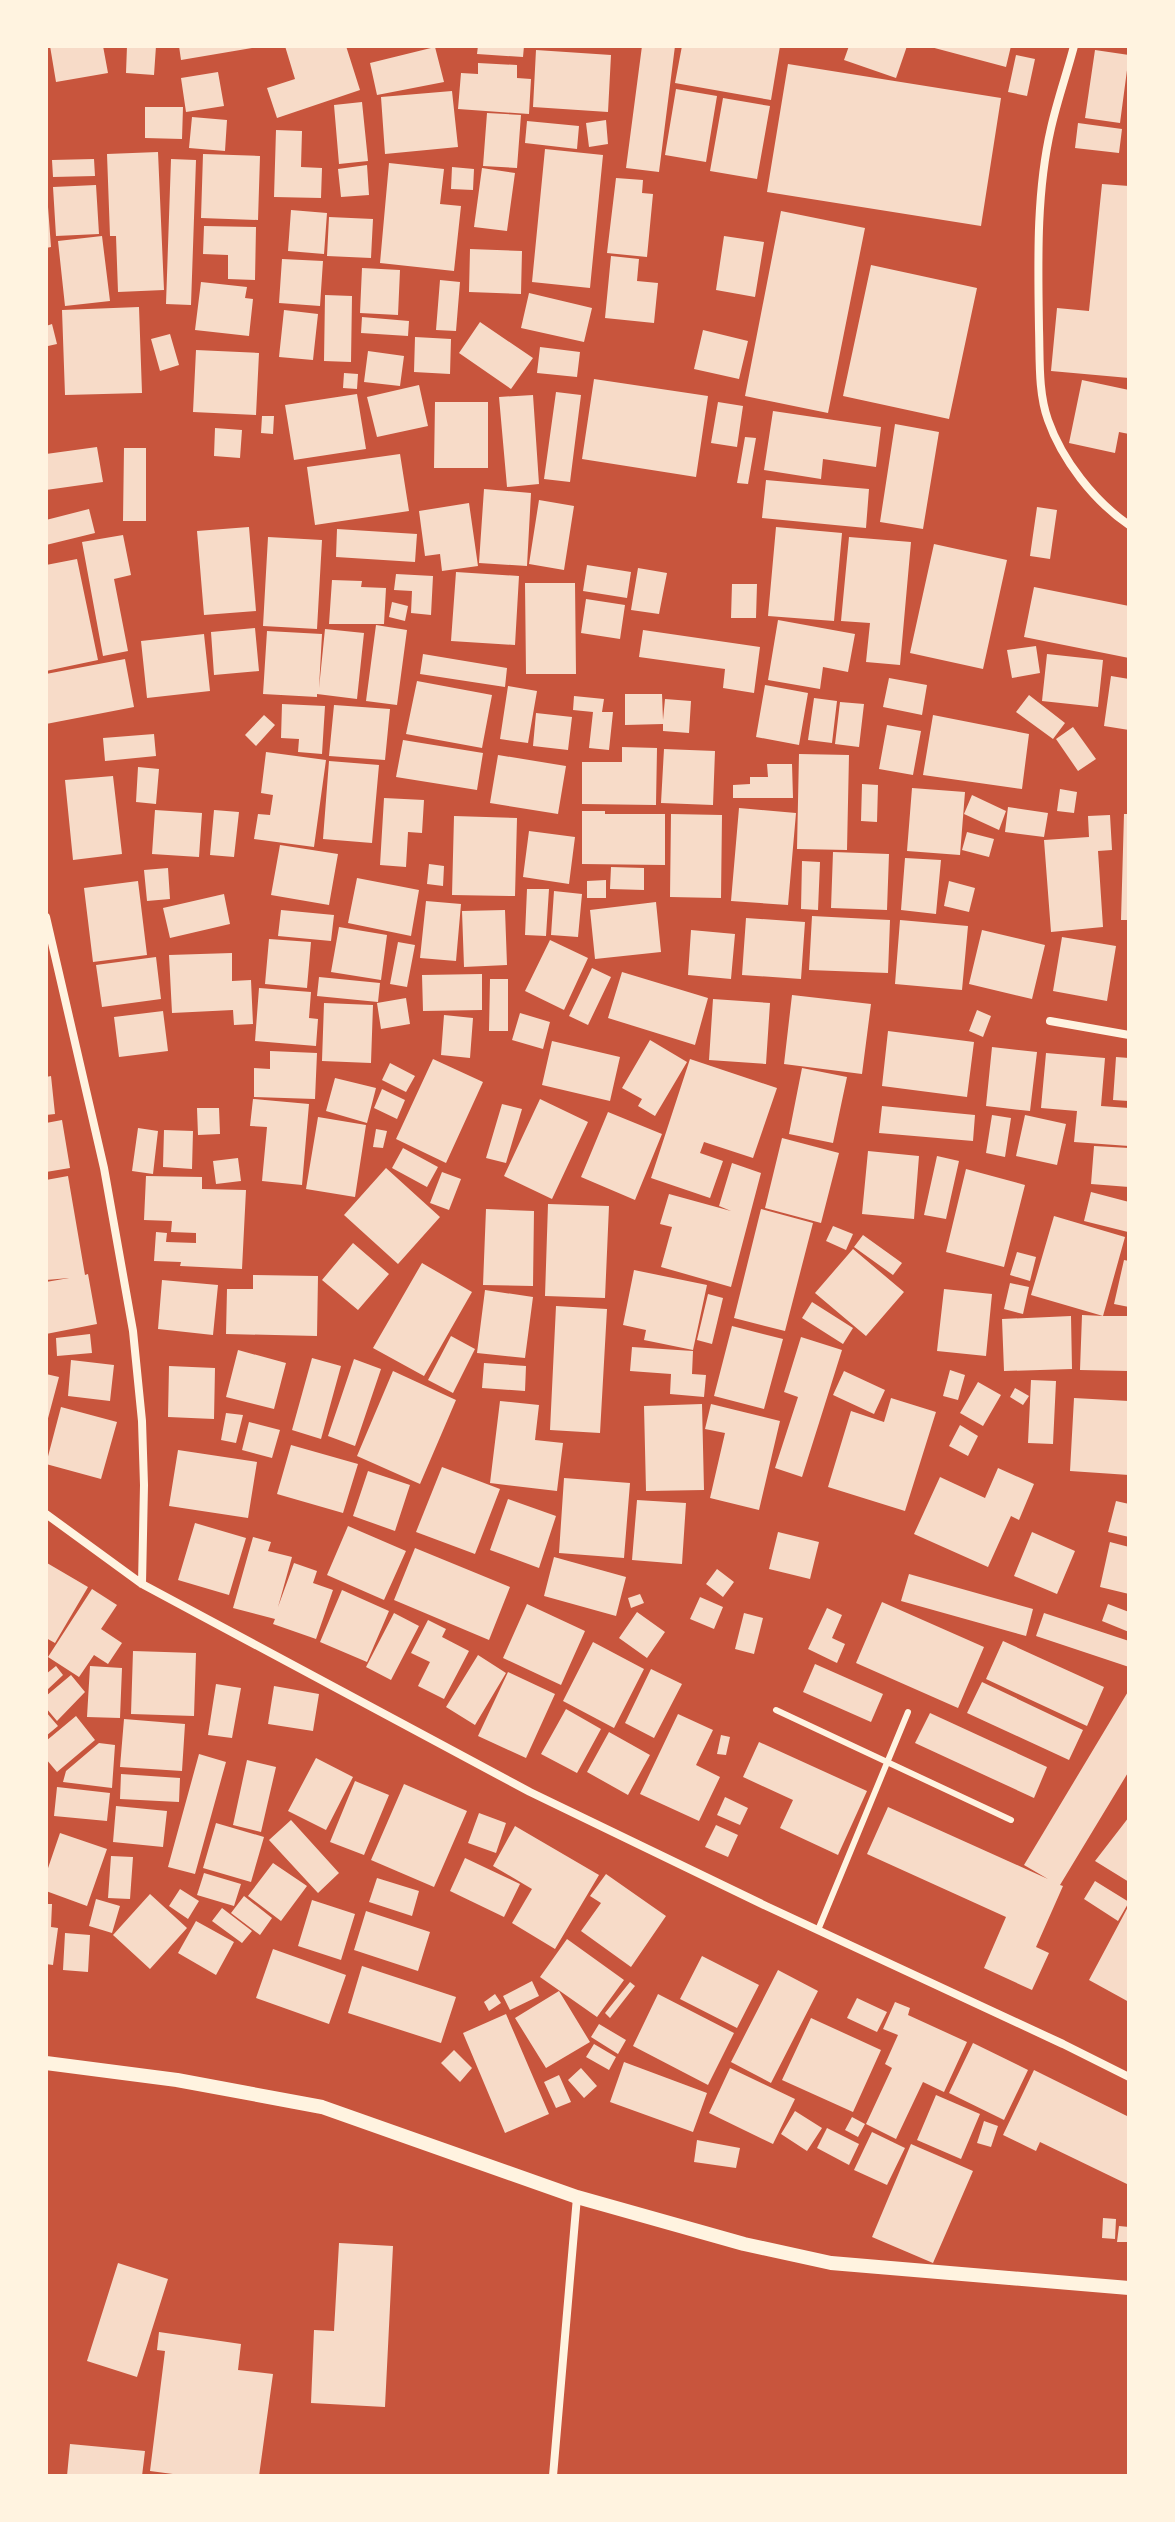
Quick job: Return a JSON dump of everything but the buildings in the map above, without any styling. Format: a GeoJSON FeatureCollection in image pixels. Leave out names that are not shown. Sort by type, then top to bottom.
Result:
{"type":"FeatureCollection","features":[{"type":"Feature","properties":{"kind":"street"},"geometry":{"type":"LineString","coordinates":[[1074,46],[1050,130],[1040,214],[1038,286],[1041,383],[1047,418],[1065,455],[1099,499],[1129,525]]}},
{"type":"Feature","properties":{"kind":"street"},"geometry":{"type":"LineString","coordinates":[[46,917],[104,1168],[133,1331],[142,1421],[142,1584]]}},
{"type":"Feature","properties":{"kind":"street"},"geometry":{"type":"LineString","coordinates":[[1050,1021],[1129,1035]]}},
{"type":"Feature","properties":{"kind":"street"},"geometry":{"type":"LineString","coordinates":[[46,1514],[142,1584],[530,1792],[1129,2077]]}},
{"type":"Feature","properties":{"kind":"street"},"geometry":{"type":"LineString","coordinates":[[46,2063],[177,2080],[322,2107],[577,2197],[744,2244],[831,2263],[1129,2288]]}},
{"type":"Feature","properties":{"kind":"street"},"geometry":{"type":"LineString","coordinates":[[553,2476],[577,2197]]}},
{"type":"Feature","properties":{"kind":"lane"},"geometry":{"type":"LineString","coordinates":[[776,1710],[1011,1820]]}},
{"type":"Feature","properties":{"kind":"lane"},"geometry":{"type":"LineString","coordinates":[[818,1930],[908,1712]]}}]}
